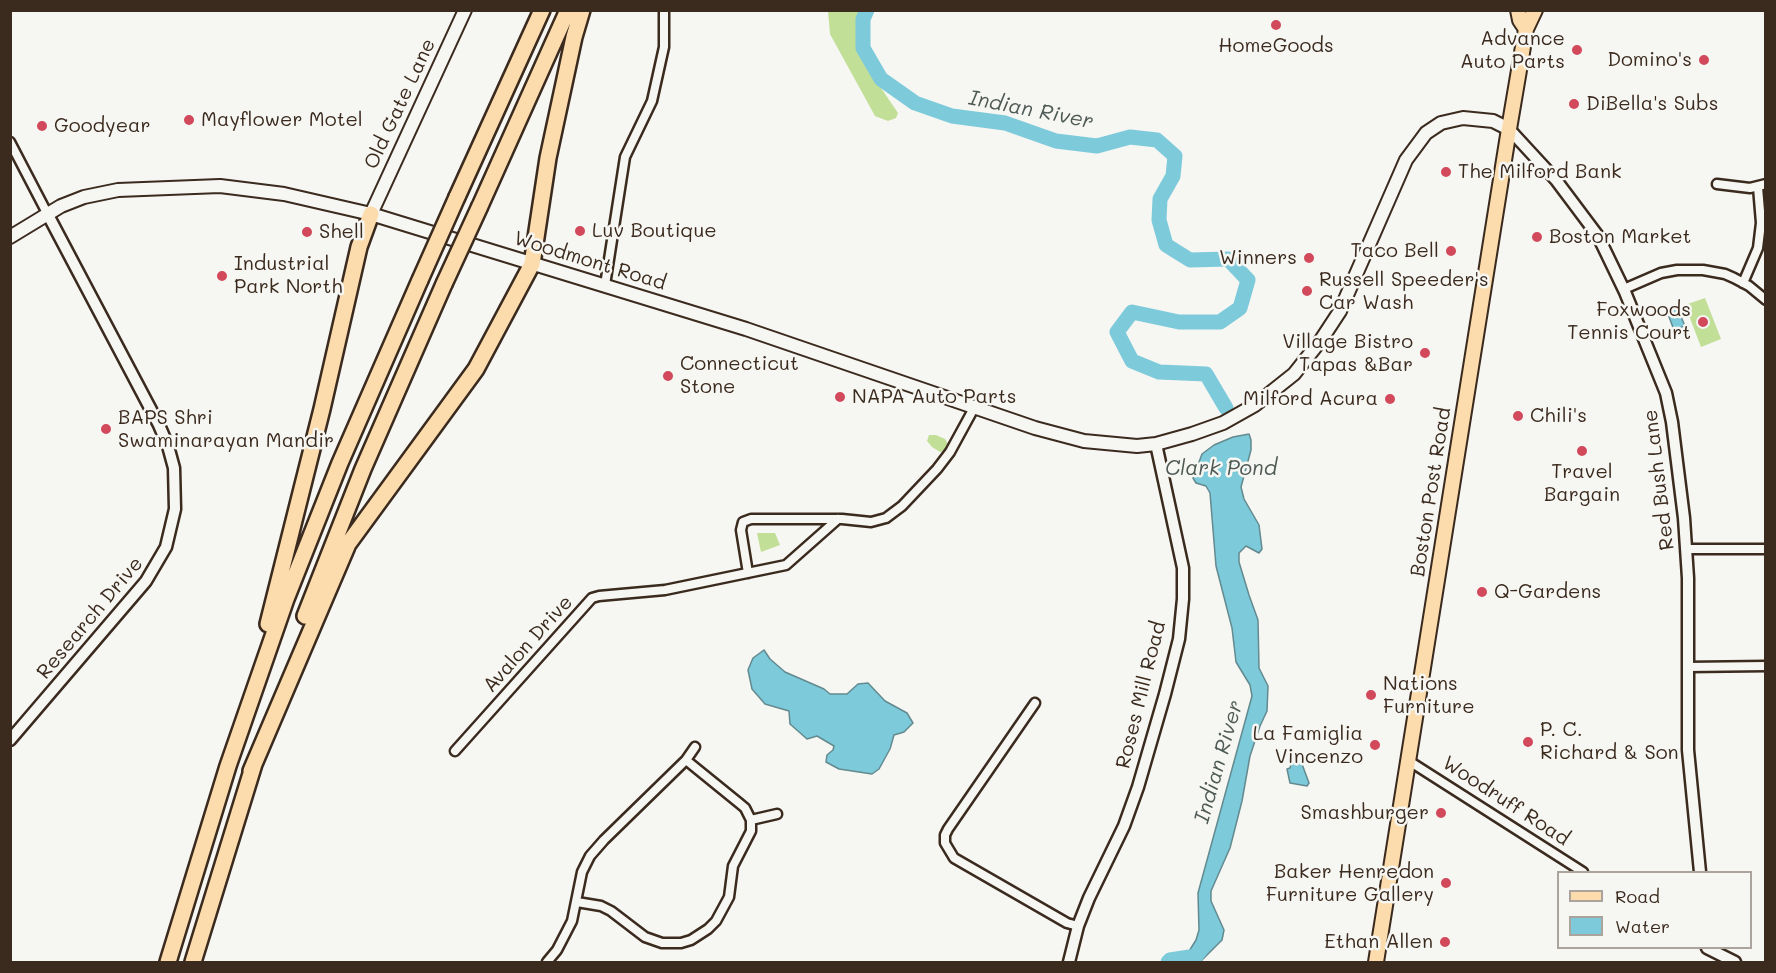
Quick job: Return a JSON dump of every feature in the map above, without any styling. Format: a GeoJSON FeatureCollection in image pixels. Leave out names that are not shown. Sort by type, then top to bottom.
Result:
{"type":"FeatureCollection","features":[{"type":"Feature","properties":{"kind":"highway"},"geometry":{"type":"LineString","coordinates":[[168,963],[246,710],[325,499],[420,280],[542,10]]}},
{"type":"Feature","properties":{"kind":"highway"},"geometry":{"type":"LineString","coordinates":[[193,963],[251,771],[341,523],[386,415],[568,10]]}},
{"type":"Feature","properties":{"kind":"highway"},"geometry":{"type":"LineString","coordinates":[[251,771],[348,543],[476,369],[532,264],[548,158],[582,10]]}},
{"type":"Feature","properties":{"kind":"highway"},"geometry":{"type":"LineString","coordinates":[[246,710],[322,409],[359,247],[371,214]]}},
{"type":"Feature","properties":{"kind":"main road","name":"Old Gate Lane"},"geometry":{"type":"LineString","coordinates":[[371,214],[465,10]]}},
{"type":"Feature","properties":{"kind":"main road"},"geometry":{"type":"LineString","coordinates":[[1518,10],[1520,20],[1526,29]]}},
{"type":"Feature","properties":{"kind":"main road","name":"Boston Post Road"},"geometry":{"type":"LineString","coordinates":[[1376,963],[1509,129],[1526,29],[1535,10]]}},
{"type":"Feature","properties":{"kind":"main road"},"geometry":{"type":"LineString","coordinates":[[1156,444],[1192,434],[1237,416],[1273,392],[1308,357],[1325,335],[1344,302],[1406,160],[1426,133],[1441,123],[1463,118],[1493,121],[1509,129]]}},
{"type":"Feature","properties":{"kind":"main road","name":"Woodmont Road"},"geometry":{"type":"LineString","coordinates":[[10,237],[47,213],[84,197],[118,190],[220,186],[284,194],[371,214],[763,334],[1011,421],[1075,439],[1118,445],[1156,444]]}},
{"type":"Feature","properties":{"kind":"street"},"geometry":{"type":"LineString","coordinates":[[605,285],[626,157],[652,101],[662,58],[664,10]]}},
{"type":"Feature","properties":{"kind":"street","name":"Red Bush Lane"},"geometry":{"type":"LineString","coordinates":[[1509,129],[1556,180],[1591,225],[1607,252],[1654,360],[1670,409],[1686,549],[1688,750],[1700,871]]}},
{"type":"Feature","properties":{"kind":"street"},"geometry":{"type":"LineString","coordinates":[[10,142],[47,213]]}},
{"type":"Feature","properties":{"kind":"street"},"geometry":{"type":"LineString","coordinates":[[1718,184],[1762,186],[1762,249],[1743,283]]}},
{"type":"Feature","properties":{"kind":"street","name":"Research Drive"},"geometry":{"type":"LineString","coordinates":[[10,740],[146,581],[166,546],[175,509],[174,468],[159,425],[47,213]]}},
{"type":"Feature","properties":{"kind":"street"},"geometry":{"type":"LineString","coordinates":[[1623,289],[1661,273],[1677,270],[1716,272],[1743,283],[1766,300]]}},
{"type":"Feature","properties":{"kind":"street"},"geometry":{"type":"LineString","coordinates":[[748,573],[741,530],[741,526],[747,520],[838,519],[871,522],[886,518],[897,510],[937,469],[950,452],[974,408]]}},
{"type":"Feature","properties":{"kind":"street","name":"Roses Mill Road"},"geometry":{"type":"LineString","coordinates":[[1069,963],[1078,926],[1089,898],[1124,826],[1165,694],[1179,639],[1183,568],[1156,444]]}},
{"type":"Feature","properties":{"kind":"street","name":"Avalon Drive"},"geometry":{"type":"LineString","coordinates":[[455,751],[592,598],[665,590],[786,565],[838,519]]}},
{"type":"Feature","properties":{"kind":"street"},"geometry":{"type":"LineString","coordinates":[[1686,549],[1766,549]]}},
{"type":"Feature","properties":{"kind":"street"},"geometry":{"type":"LineString","coordinates":[[1688,667],[1766,666]]}},
{"type":"Feature","properties":{"kind":"street"},"geometry":{"type":"LineString","coordinates":[[1035,703],[948,829],[945,843],[954,858],[1067,923],[1078,926]]}},
{"type":"Feature","properties":{"kind":"street"},"geometry":{"type":"LineString","coordinates":[[547,963],[568,931],[577,902],[582,872],[596,849],[686,760],[695,747]]}},
{"type":"Feature","properties":{"kind":"street"},"geometry":{"type":"LineString","coordinates":[[577,902],[601,906],[611,911],[653,941],[671,944],[691,940],[708,929],[726,905],[732,887],[733,866],[752,826],[745,808],[686,760]]}},
{"type":"Feature","properties":{"kind":"street","name":"Woodruff Road"},"geometry":{"type":"LineString","coordinates":[[1409,761],[1580,871]]}},
{"type":"Feature","properties":{"kind":"street"},"geometry":{"type":"LineString","coordinates":[[751,820],[777,814]]}},
{"type":"Feature","properties":{"kind":"street"},"geometry":{"type":"LineString","coordinates":[[1708,949],[1735,963]]}},
{"type":"Feature","properties":{"kind":"green space"},"geometry":{"type":"Polygon","coordinates":[[[828,11],[872,11],[859,43],[881,88],[898,113],[896,118],[888,121],[875,116],[830,34],[828,11]]]}},
{"type":"Feature","properties":{"kind":"green space","name":"Foxwoods Tennis Court"},"geometry":{"type":"Polygon","coordinates":[[[1705,298],[1721,339],[1701,347],[1685,305],[1705,298]]]}},
{"type":"Feature","properties":{"kind":"green space"},"geometry":{"type":"Polygon","coordinates":[[[929,435],[945,439],[948,444],[946,450],[940,452],[932,447],[927,441],[929,435]]]}},
{"type":"Feature","properties":{"kind":"green space"},"geometry":{"type":"Polygon","coordinates":[[[757,533],[775,533],[780,545],[761,552],[757,533]]]}},
{"type":"Feature","properties":{"kind":"water"},"geometry":{"type":"Polygon","coordinates":[[[1676,305],[1685,326],[1674,330],[1666,309],[1676,305]]]}},
{"type":"Feature","properties":{"kind":"water","name":"Clark Pond"},"geometry":{"type":"Polygon","coordinates":[[[1249,434],[1251,450],[1241,487],[1244,499],[1259,525],[1262,549],[1259,553],[1246,546],[1239,553],[1239,562],[1258,620],[1259,668],[1268,686],[1267,711],[1250,756],[1230,848],[1211,891],[1211,901],[1224,930],[1222,940],[1200,962],[1188,962],[1186,956],[1199,930],[1198,893],[1252,696],[1250,685],[1236,662],[1232,628],[1216,566],[1210,493],[1206,486],[1196,483],[1193,478],[1202,454],[1214,445],[1233,437],[1249,434]]]}},
{"type":"Feature","properties":{"kind":"water"},"geometry":{"type":"Polygon","coordinates":[[[764,650],[770,659],[785,672],[824,689],[830,694],[847,694],[858,684],[868,683],[885,701],[907,713],[913,723],[904,732],[894,735],[890,749],[879,769],[872,774],[839,769],[826,762],[827,755],[834,746],[817,736],[807,739],[790,724],[789,711],[765,704],[752,689],[748,670],[753,658],[764,650]]]}},
{"type":"Feature","properties":{"kind":"water"},"geometry":{"type":"Polygon","coordinates":[[[1294,753],[1299,756],[1309,783],[1307,786],[1290,783],[1287,769],[1290,768],[1294,753]]]}},
{"type":"Feature","properties":{"kind":"waterway","name":"Indian River"},"geometry":{"type":"LineString","coordinates":[[867,10],[863,19],[863,48],[881,79],[915,103],[952,116],[1005,123],[1056,141],[1097,146],[1130,137],[1157,140],[1175,156],[1173,176],[1160,199],[1159,220],[1166,245],[1190,260],[1228,259],[1248,280],[1240,308],[1220,322],[1179,322],[1132,312],[1117,332],[1132,361],[1159,372],[1206,374],[1226,408]]}},
{"type":"Feature","properties":{"kind":"waterway","name":"Indian River"},"geometry":{"type":"LineString","coordinates":[[1168,962],[1196,956],[1202,948]]}},
{"type":"Feature","properties":{"kind":"place","name":"HomeGoods"},"geometry":{"type":"Point","coordinates":[1276,25]}},
{"type":"Feature","properties":{"kind":"place","name":"Advance Auto Parts"},"geometry":{"type":"Point","coordinates":[1577,50]}},
{"type":"Feature","properties":{"kind":"place","name":"Domino's"},"geometry":{"type":"Point","coordinates":[1704,60]}},
{"type":"Feature","properties":{"kind":"place","name":"DiBella's Subs"},"geometry":{"type":"Point","coordinates":[1574,104]}},
{"type":"Feature","properties":{"kind":"place","name":"Mayflower Motel"},"geometry":{"type":"Point","coordinates":[189,120]}},
{"type":"Feature","properties":{"kind":"place","name":"Goodyear"},"geometry":{"type":"Point","coordinates":[42,126]}},
{"type":"Feature","properties":{"kind":"place","name":"The Milford Bank"},"geometry":{"type":"Point","coordinates":[1446,172]}},
{"type":"Feature","properties":{"kind":"place","name":"Luv Boutique"},"geometry":{"type":"Point","coordinates":[580,231]}},
{"type":"Feature","properties":{"kind":"place","name":"Shell"},"geometry":{"type":"Point","coordinates":[307,232]}},
{"type":"Feature","properties":{"kind":"place","name":"Boston Market"},"geometry":{"type":"Point","coordinates":[1537,237]}},
{"type":"Feature","properties":{"kind":"place","name":"Taco Bell"},"geometry":{"type":"Point","coordinates":[1451,251]}},
{"type":"Feature","properties":{"kind":"place","name":"Winners"},"geometry":{"type":"Point","coordinates":[1309,258]}},
{"type":"Feature","properties":{"kind":"place","name":"Industrial Park North"},"geometry":{"type":"Point","coordinates":[222,276]}},
{"type":"Feature","properties":{"kind":"place","name":"Russell Speeder's Car Wash"},"geometry":{"type":"Point","coordinates":[1307,291]}},
{"type":"Feature","properties":{"kind":"place","name":"Foxwoods Tennis Court"},"geometry":{"type":"Point","coordinates":[1703,322]}},
{"type":"Feature","properties":{"kind":"place","name":"Village Bistro Tapas &Bar"},"geometry":{"type":"Point","coordinates":[1425,353]}},
{"type":"Feature","properties":{"kind":"place","name":"Connecticut Stone"},"geometry":{"type":"Point","coordinates":[668,376]}},
{"type":"Feature","properties":{"kind":"place","name":"NAPA Auto Parts"},"geometry":{"type":"Point","coordinates":[840,397]}},
{"type":"Feature","properties":{"kind":"place","name":"Milford Acura"},"geometry":{"type":"Point","coordinates":[1390,399]}},
{"type":"Feature","properties":{"kind":"place","name":"Chili's"},"geometry":{"type":"Point","coordinates":[1518,416]}},
{"type":"Feature","properties":{"kind":"place","name":"BAPS Shri Swaminarayan Mandir"},"geometry":{"type":"Point","coordinates":[106,429]}},
{"type":"Feature","properties":{"kind":"place","name":"Travel Bargain"},"geometry":{"type":"Point","coordinates":[1582,451]}},
{"type":"Feature","properties":{"kind":"place","name":"Q-Gardens"},"geometry":{"type":"Point","coordinates":[1482,592]}},
{"type":"Feature","properties":{"kind":"place","name":"Nations Furniture"},"geometry":{"type":"Point","coordinates":[1371,695]}},
{"type":"Feature","properties":{"kind":"place","name":"P. C. Richard & Son"},"geometry":{"type":"Point","coordinates":[1528,742]}},
{"type":"Feature","properties":{"kind":"place","name":"La Famiglia Vincenzo"},"geometry":{"type":"Point","coordinates":[1375,745]}},
{"type":"Feature","properties":{"kind":"place","name":"Smashburger"},"geometry":{"type":"Point","coordinates":[1441,813]}},
{"type":"Feature","properties":{"kind":"place","name":"Baker Henredon Furniture Gallery"},"geometry":{"type":"Point","coordinates":[1446,883]}},
{"type":"Feature","properties":{"kind":"place","name":"Ethan Allen"},"geometry":{"type":"Point","coordinates":[1445,942]}}]}
